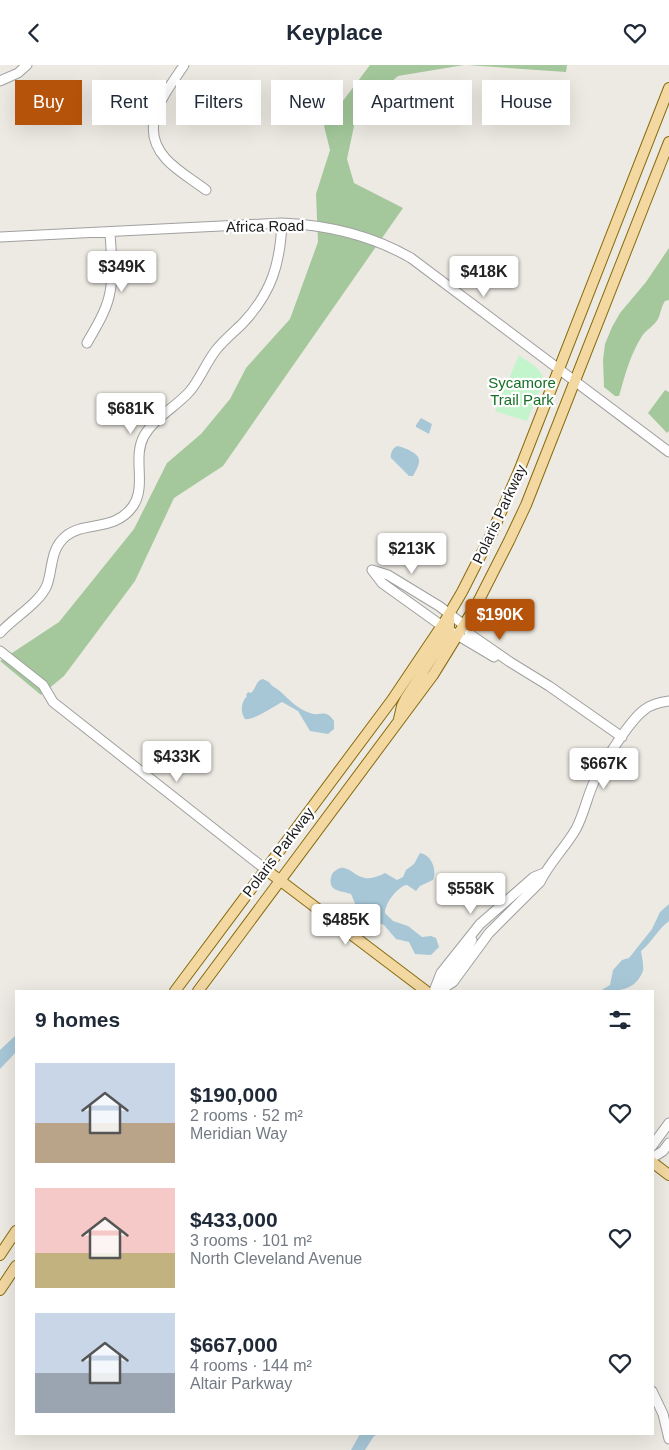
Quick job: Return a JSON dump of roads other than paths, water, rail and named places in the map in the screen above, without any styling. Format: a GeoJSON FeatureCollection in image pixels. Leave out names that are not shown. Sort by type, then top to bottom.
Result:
{"type":"FeatureCollection","features":[{"type":"Feature","properties":{"kind":"main road","name":"Polaris Parkway"},"geometry":{"type":"LineString","coordinates":[[449,615],[491,535],[519,471],[669,89]]}},
{"type":"Feature","properties":{"kind":"main road","name":"Polaris Parkway"},"geometry":{"type":"LineString","coordinates":[[176,990],[392,700],[449,631],[464,625],[509,541],[532,489],[669,142]]}},
{"type":"Feature","properties":{"kind":"main road"},"geometry":{"type":"LineString","coordinates":[[449,615],[449,631]]}},
{"type":"Feature","properties":{"kind":"main road","name":"Polaris Parkway"},"geometry":{"type":"LineString","coordinates":[[199,990],[399,723],[402,706],[406,698],[449,631]]}},
{"type":"Feature","properties":{"kind":"main road"},"geometry":{"type":"LineString","coordinates":[[265,869],[425,990]]}},
{"type":"Feature","properties":{"kind":"main road"},"geometry":{"type":"LineString","coordinates":[[654,1164],[669,1175]]}},
{"type":"Feature","properties":{"kind":"main road"},"geometry":{"type":"LineString","coordinates":[[0,1255],[15,1232]]}},
{"type":"Feature","properties":{"kind":"main road"},"geometry":{"type":"LineString","coordinates":[[0,1291],[15,1267]]}},
{"type":"Feature","properties":{"kind":"street"},"geometry":{"type":"LineString","coordinates":[[0,81],[18,73],[27,65]]}},
{"type":"Feature","properties":{"kind":"street"},"geometry":{"type":"LineString","coordinates":[[184,65],[156,108],[153,125],[154,133],[159,150],[164,157],[206,190]]}},
{"type":"Feature","properties":{"kind":"street"},"geometry":{"type":"LineString","coordinates":[[0,633],[40,597],[47,585],[54,554],[60,542],[67,535],[120,519],[134,505],[139,486],[138,457],[140,444],[145,433],[190,392],[216,349],[256,308],[277,267],[282,223]]}},
{"type":"Feature","properties":{"kind":"street","name":"Africa Road"},"geometry":{"type":"LineString","coordinates":[[0,237],[282,223],[342,230],[368,237],[411,258],[669,452]]}},
{"type":"Feature","properties":{"kind":"street"},"geometry":{"type":"LineString","coordinates":[[87,343],[101,318],[110,292],[112,277],[110,233]]}},
{"type":"Feature","properties":{"kind":"street"},"geometry":{"type":"LineString","coordinates":[[522,669],[496,659],[449,631],[382,583],[372,570],[388,575],[405,585],[464,625],[471,635],[549,686],[622,737]]}},
{"type":"Feature","properties":{"kind":"street"},"geometry":{"type":"LineString","coordinates":[[0,651],[43,685],[52,702],[265,869]]}},
{"type":"Feature","properties":{"kind":"street"},"geometry":{"type":"LineString","coordinates":[[439,990],[453,982],[489,933],[540,882],[544,873],[566,846],[578,826],[594,782],[622,737],[646,708],[669,701]]}},
{"type":"Feature","properties":{"kind":"street"},"geometry":{"type":"LineString","coordinates":[[437,990],[441,973],[480,924],[534,877],[544,873]]}},
{"type":"Feature","properties":{"kind":"street"},"geometry":{"type":"LineString","coordinates":[[654,1143],[669,1123]]}},
{"type":"Feature","properties":{"kind":"street"},"geometry":{"type":"LineString","coordinates":[[654,1157],[663,1151],[669,1143]]}},
{"type":"Feature","properties":{"kind":"street"},"geometry":{"type":"LineString","coordinates":[[654,1396],[662,1414],[669,1439]]}},
{"type":"Feature","properties":{"kind":"water"},"geometry":{"type":"Polygon","coordinates":[[[421,418],[432,424],[429,434],[416,427],[421,418]]]}},
{"type":"Feature","properties":{"kind":"water"},"geometry":{"type":"Polygon","coordinates":[[[397,446],[411,451],[419,458],[413,476],[409,476],[391,458],[392,451],[397,446]]]}},
{"type":"Feature","properties":{"kind":"water"},"geometry":{"type":"Polygon","coordinates":[[[263,679],[302,709],[310,713],[325,714],[331,717],[334,721],[334,729],[328,734],[310,731],[298,711],[282,702],[258,716],[245,719],[242,713],[243,701],[248,692],[251,693],[259,681],[263,679]]]}},
{"type":"Feature","properties":{"kind":"water"},"geometry":{"type":"Polygon","coordinates":[[[420,853],[428,857],[433,863],[433,880],[420,886],[416,891],[407,885],[400,888],[390,900],[385,913],[393,921],[408,926],[422,937],[431,936],[436,938],[439,947],[431,955],[415,954],[409,942],[396,939],[384,925],[365,918],[359,913],[351,894],[335,889],[331,884],[332,874],[341,868],[345,868],[360,877],[373,878],[385,873],[397,880],[403,877],[406,870],[414,864],[420,853]]]}},
{"type":"Feature","properties":{"kind":"water"},"geometry":{"type":"Polygon","coordinates":[[[669,904],[669,921],[641,951],[643,971],[640,978],[626,989],[602,990],[610,985],[613,970],[622,960],[629,958],[652,929],[660,912],[669,904]]]}},
{"type":"Feature","properties":{"kind":"water"},"geometry":{"type":"Polygon","coordinates":[[[15,1036],[15,1053],[0,1069],[0,1050],[15,1036]]]}},
{"type":"Feature","properties":{"kind":"water"},"geometry":{"type":"Polygon","coordinates":[[[359,1435],[376,1435],[365,1450],[351,1450],[359,1435]]]}},
{"type":"Feature","properties":{"kind":"park label","name":"Sycamore Trail Park"},"geometry":{"type":"Point","coordinates":[522,390]}}]}
